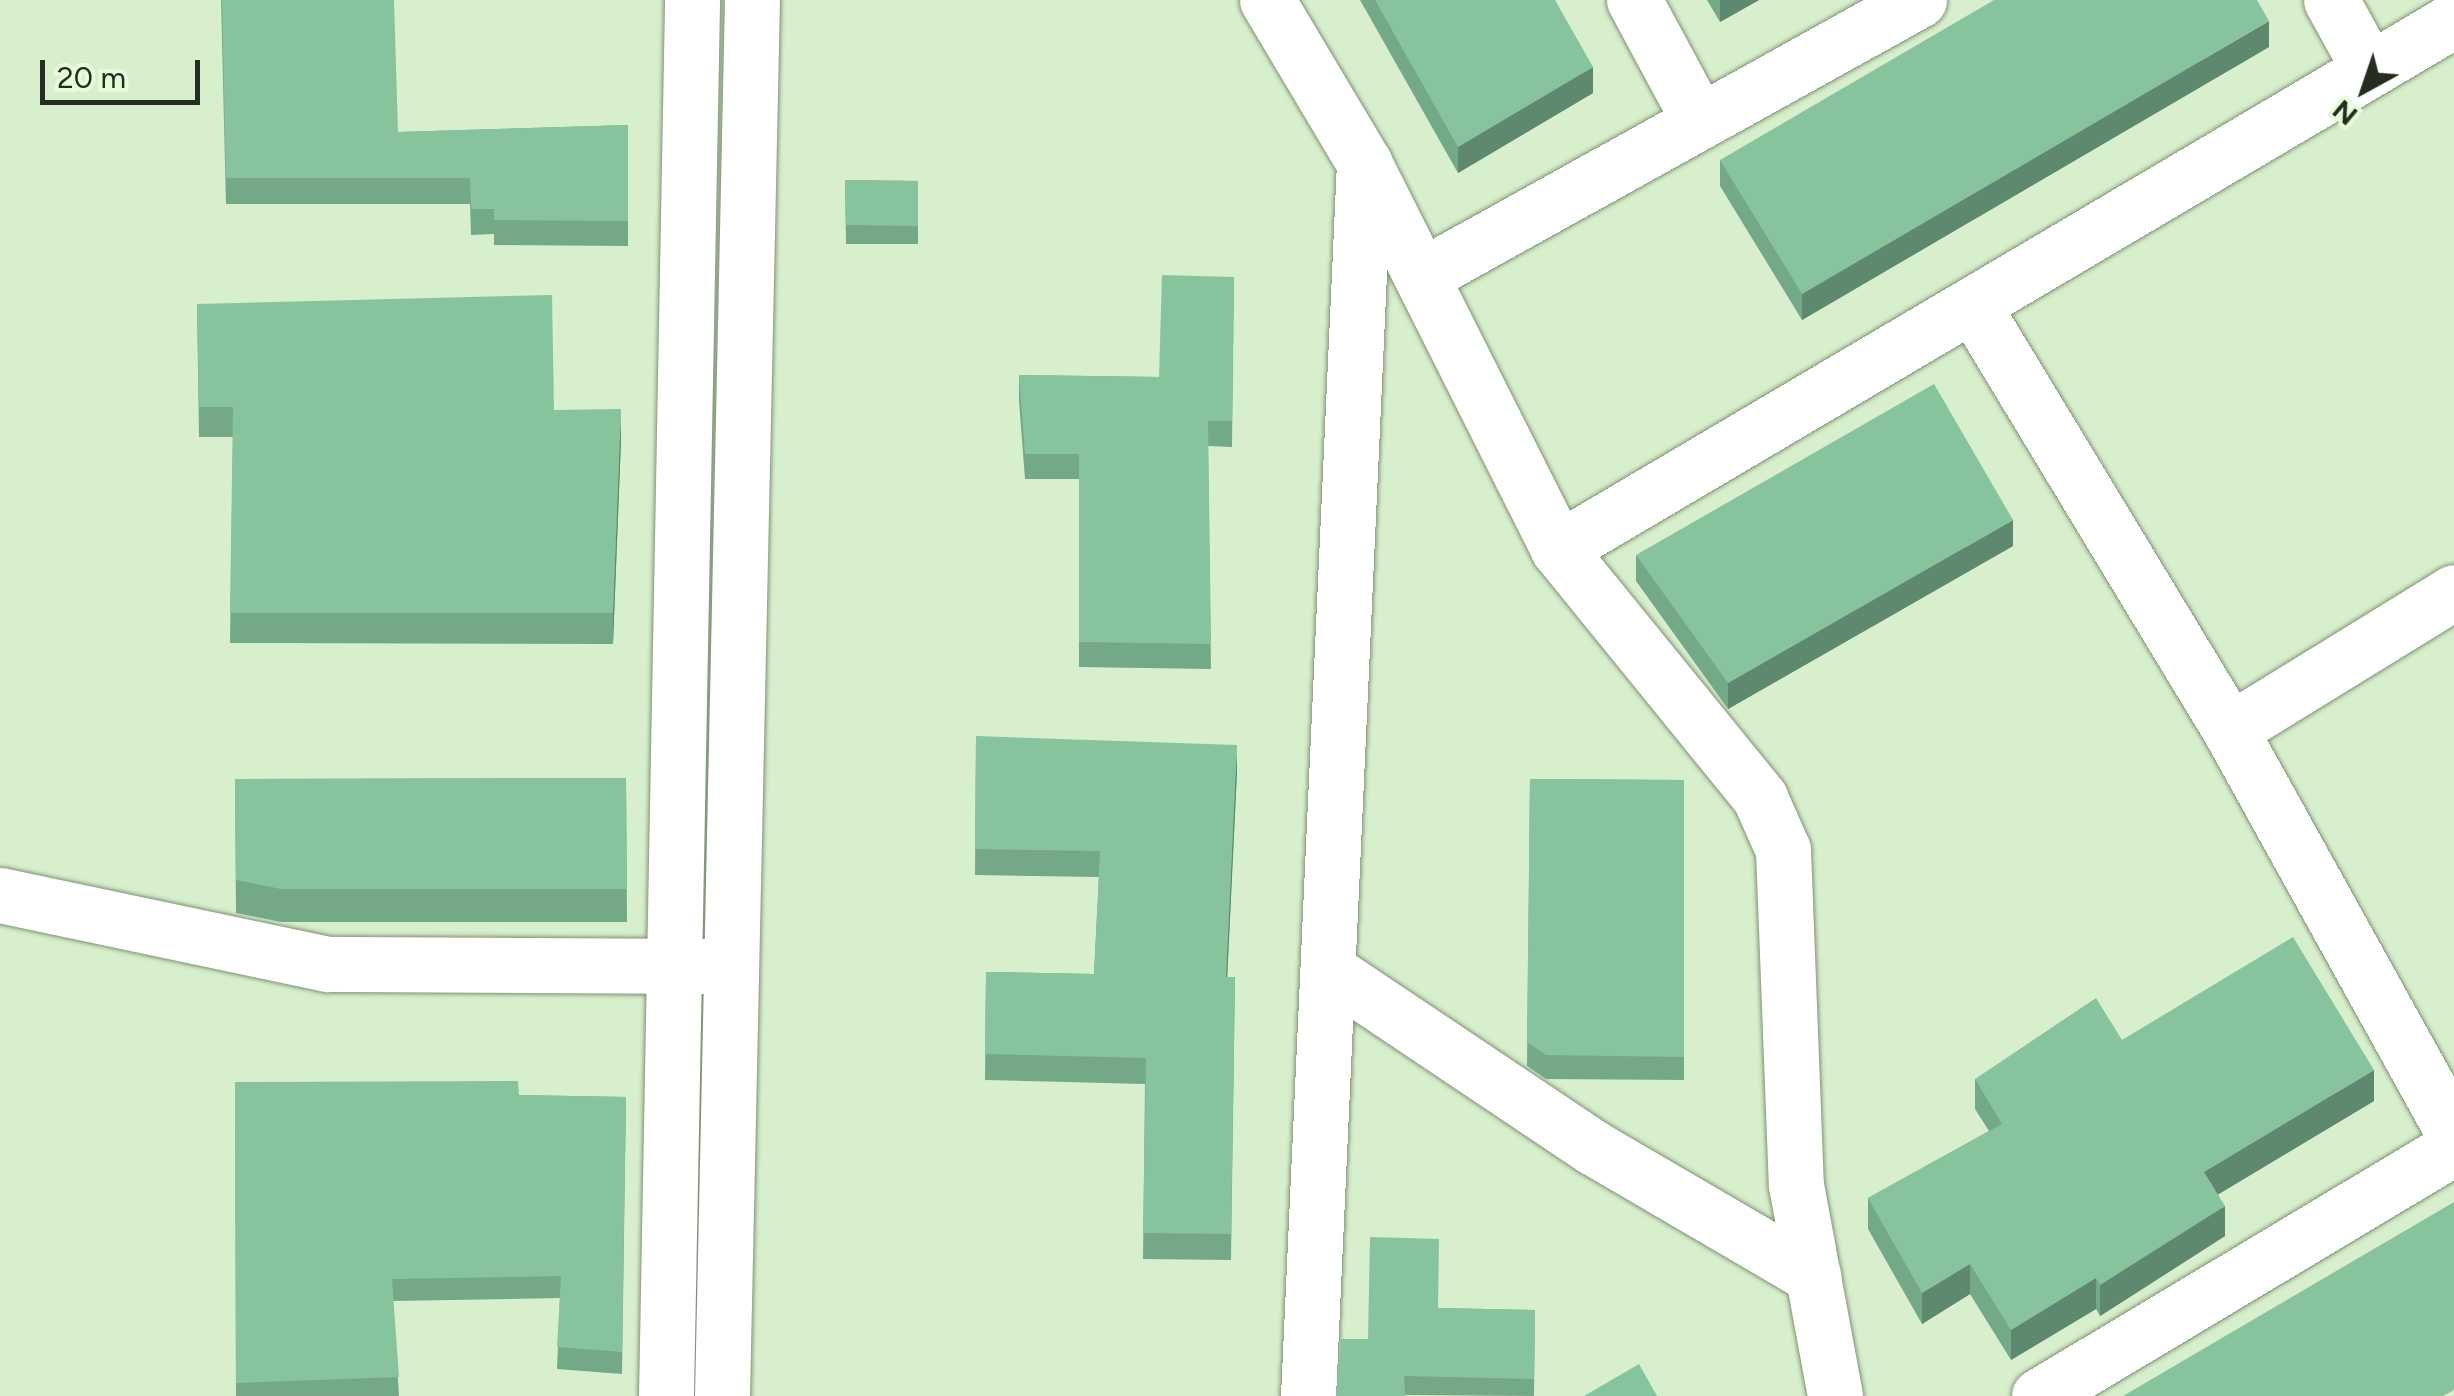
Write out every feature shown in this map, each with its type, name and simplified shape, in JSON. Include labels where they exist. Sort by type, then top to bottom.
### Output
[{"type":"street","points":[[666,1396],[668,967],[692,0]]},
{"type":"street","points":[[722,1396],[727,966],[752,0]]},
{"type":"street","points":[[1267,0],[1425,274],[1558,549],[1760,798],[1783,850],[1796,1184],[1835,1396]]},
{"type":"street","points":[[1634,0],[1698,119]]},
{"type":"street","points":[[1425,274],[1698,119],[1919,0]]},
{"type":"street","points":[[2331,0],[2369,69]]},
{"type":"street","points":[[1558,549],[1975,309],[2454,20]]},
{"type":"street","points":[[1308,1396],[1364,164]]},
{"type":"street","points":[[1975,309],[2230,730],[2454,1134]]},
{"type":"street","points":[[684,334],[744,334]]},
{"type":"street","points":[[2230,730],[2454,592]]},
{"type":"street","points":[[675,680],[734,684]]},
{"type":"street","points":[[0,895],[328,964],[727,966]]},
{"type":"street","points":[[1328,970],[1594,1148],[1812,1276]]},
{"type":"street","points":[[2039,1396],[2454,1148]]},
{"type":"building","points":[[222,0],[394,0],[398,132],[628,125],[628,221],[494,220],[494,209],[471,209],[470,178],[226,178]]},
{"type":"building","points":[[1375,0],[1555,0],[1593,67],[1458,147]]},
{"type":"building","points":[[1994,0],[2257,0],[2269,21],[1802,294],[1720,160]]},
{"type":"building","points":[[845,180],[918,181],[918,226],[846,225]]},
{"type":"building","points":[[1162,275],[1234,277],[1232,421],[1208,421],[1211,644],[1079,642],[1079,454],[1025,454],[1019,375],[1159,377]]},
{"type":"building","points":[[552,295],[554,410],[621,409],[613,613],[230,613],[233,407],[199,407],[197,304]]},
{"type":"building","points":[[1934,384],[2013,520],[1728,683],[1636,555]]},
{"type":"building","points":[[976,736],[1237,745],[1226,977],[1235,977],[1231,1234],[1143,1233],[1146,1058],[985,1054],[986,972],[1094,974],[1100,851],[975,849]]},
{"type":"building","points":[[626,778],[627,889],[281,889],[236,880],[235,779]]},
{"type":"building","points":[[1530,779],[1684,780],[1684,1057],[1546,1055],[1527,1042]]},
{"type":"building","points":[[2293,937],[2374,1070],[2204,1172],[2225,1206],[2100,1285],[2096,1278],[2011,1330],[1970,1264],[1922,1293],[1868,1198],[2002,1124],[1975,1079],[2096,998],[2122,1040]]},
{"type":"building","points":[[518,1081],[519,1095],[626,1097],[622,1352],[557,1347],[561,1276],[392,1279],[399,1377],[236,1383],[235,1082]]},
{"type":"building","points":[[2454,1202],[2454,1390],[2443,1396],[2123,1396]]},
{"type":"building","points":[[1370,1237],[1439,1239],[1438,1308],[1535,1310],[1534,1379],[1404,1376],[1405,1396],[1336,1396],[1341,1339],[1368,1339]]},
{"type":"building","points":[[1639,1364],[1657,1396],[1584,1396]]}]
